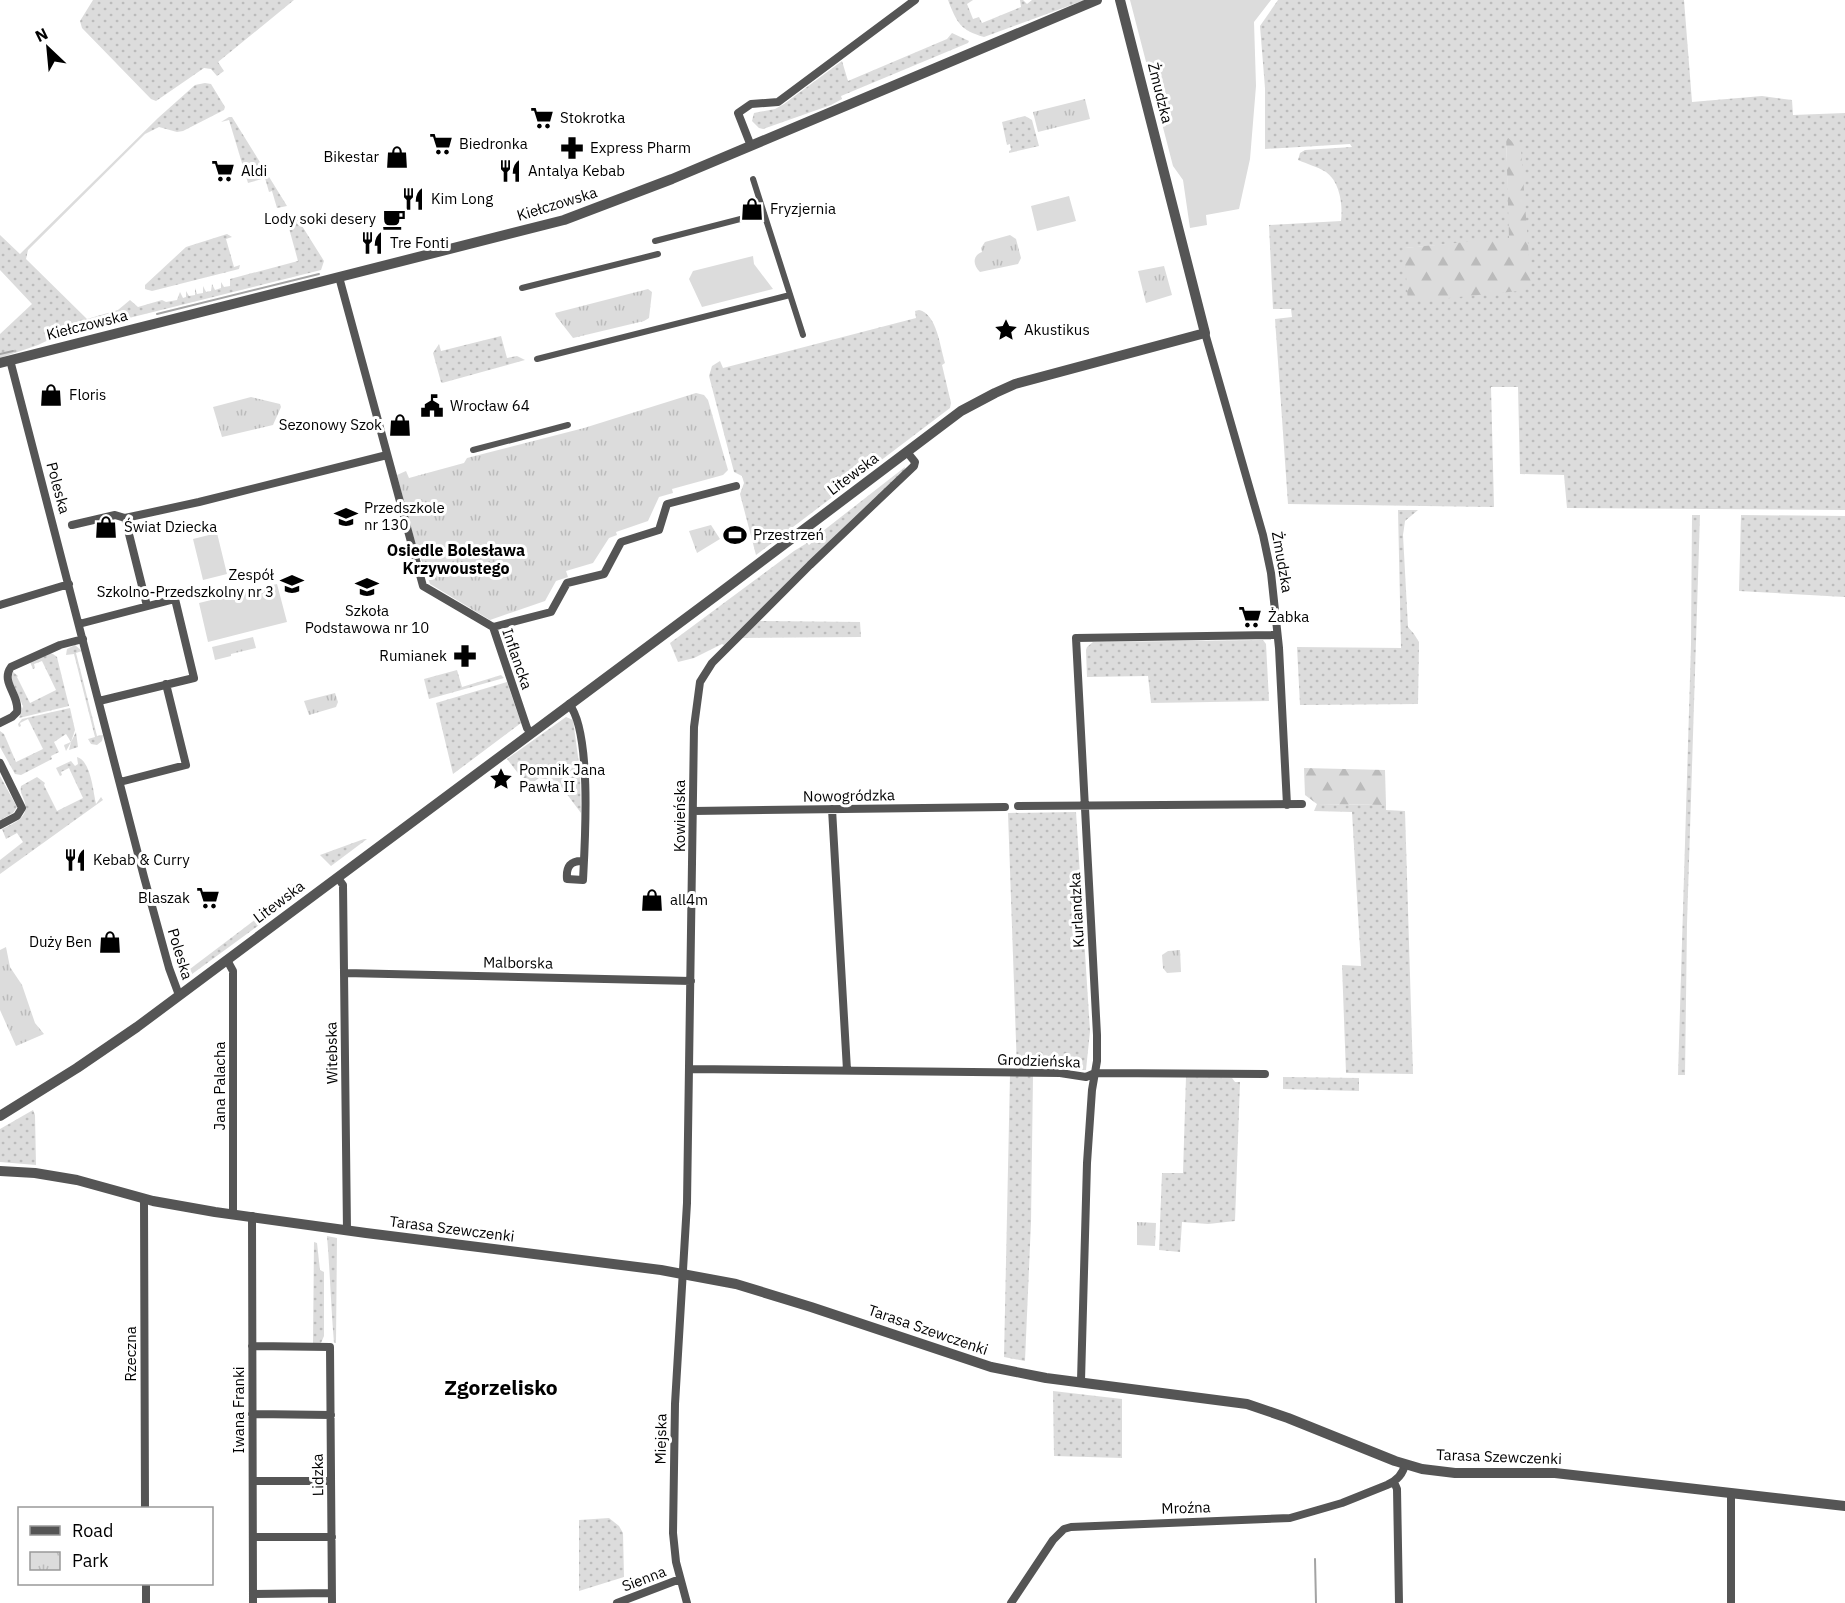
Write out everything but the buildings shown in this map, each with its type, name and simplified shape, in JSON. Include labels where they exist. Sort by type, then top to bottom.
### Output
[{"type":"street","points":[[751,146],[738,113],[751,104],[778,102],[915,0]]},
{"type":"street","name":"Kiełczowska","points":[[5,362],[564,220],[751,146],[1097,0]]},
{"type":"street","name":"Żmudzka","points":[[1120,0],[1205,333],[1263,535],[1277,635],[1287,805]]},
{"type":"street","points":[[753,179],[803,335]]},
{"type":"street","points":[[655,241],[764,213]]},
{"type":"street","points":[[522,288],[658,254]]},
{"type":"street","name":"Inflancka","points":[[339,277],[423,586],[494,627],[527,728],[531,733]]},
{"type":"street","points":[[537,359],[790,295]]},
{"type":"street","name":"Litewska","points":[[0,1116],[115,1043],[961,411],[1015,384],[1205,333]]},
{"type":"street","name":"Poleska","points":[[5,362],[69,584],[144,877],[169,968],[179,995]]},
{"type":"street","points":[[473,450],[568,425]]},
{"type":"street","name":"Kowieńska","points":[[683,1273],[687,1203],[694,718],[700,682],[712,663],[914,466],[915,462],[907,452]]},
{"type":"street","name":"Poleska","points":[[72,525],[115,515],[125,518],[255,489],[387,455]]},
{"type":"street","points":[[494,627],[551,612],[567,583],[604,573],[621,542],[659,530],[667,504],[736,486]]},
{"type":"street","points":[[125,518],[147,606]]},
{"type":"street","points":[[0,605],[69,584]]},
{"type":"street","points":[[79,624],[175,599],[194,678],[99,701]]},
{"type":"street","name":"Kurlandzka","points":[[1081,1381],[1087,1163],[1092,1089],[1097,1061],[1097,1035],[1076,638],[1277,635]]},
{"type":"street","points":[[0,723],[17,712],[17,700],[6,678],[6,672],[10,667],[52,648],[83,639]]},
{"type":"street","points":[[120,782],[186,765],[166,684]]},
{"type":"street","points":[[569,704],[576,713],[585,772],[584,861]]},
{"type":"street","points":[[0,763],[22,807],[17,816],[0,825]]},
{"type":"street","points":[[1018,806],[1302,804]]},
{"type":"street","name":"Nowogródzka","points":[[693,811],[1005,807]]},
{"type":"street","points":[[832,809],[847,1070]]},
{"type":"street","name":"Witebska","points":[[338,878],[343,885],[347,1231]]},
{"type":"street","name":"Jana Palacha","points":[[227,960],[233,970],[233,1214]]},
{"type":"street","name":"Malborska","points":[[345,973],[691,981]]},
{"type":"street","name":"Grodzieńska","points":[[689,1069],[1050,1073],[1086,1077],[1095,1073],[1265,1074]]},
{"type":"street","name":"Tarasa Szewczenki","points":[[0,1171],[35,1173],[77,1180],[144,1198],[233,1214],[347,1231],[683,1273],[736,1284],[801,1303],[991,1367],[1046,1377],[1247,1404],[1422,1469],[1455,1473],[1530,1472],[1584,1476],[1845,1506]]},
{"type":"street","name":"Rzeczna","points":[[144,1198],[145,1507]]},
{"type":"street","name":"Iwana Franki","points":[[252,1216],[253,1598]]},
{"type":"street","name":"Miejska","points":[[683,1273],[675,1404],[673,1533],[680,1579],[687,1603]]},
{"type":"street","name":"Lidzka","points":[[252,1346],[330,1347],[332,1603]]},
{"type":"street","points":[[252,1414],[331,1415]]},
{"type":"street","points":[[1399,1603],[1397,1489],[1394,1482],[1401,1475],[1405,1464]]},
{"type":"street","points":[[253,1481],[332,1481]]},
{"type":"street","name":"Mroźna","points":[[1011,1603],[1053,1539],[1064,1529],[1105,1524],[1290,1518],[1342,1503],[1394,1482]]},
{"type":"street","points":[[1731,1494],[1731,1603]]},
{"type":"street","points":[[253,1537],[332,1537]]},
{"type":"street","name":"Sienna","points":[[617,1603],[680,1579]]},
{"type":"street","points":[[146,1585],[146,1603]]},
{"type":"street","points":[[253,1598],[332,1593]]},
{"type":"green space","points":[[93,0],[294,0],[218,62],[224,71],[217,76],[211,69],[204,68],[156,101],[151,99],[82,28],[80,21]]},
{"type":"green space","points":[[948,0],[973,0],[967,4],[973,19],[979,17],[982,23],[1021,7],[1020,0],[1027,4],[1032,0],[1085,0],[984,37],[960,25]]},
{"type":"green space","points":[[1130,0],[1271,0],[1254,22],[1256,86],[1250,159],[1239,209],[1206,215],[1207,225],[1190,228],[1183,180],[1173,166]]},
{"type":"green space","points":[[1278,0],[1684,0],[1692,102],[1762,96],[1792,100],[1793,115],[1845,113],[1845,510],[1567,508],[1564,475],[1520,474],[1518,387],[1491,387],[1494,507],[1288,504],[1275,319],[1292,317],[1291,309],[1273,309],[1269,225],[1341,221],[1341,201],[1331,176],[1298,160],[1300,153],[1305,150],[1352,147],[1350,144],[1265,149],[1265,88],[1260,26]],"holes":[[[1506,137],[1519,291],[1407,273],[1405,248],[1510,239]]]},
{"type":"green space","points":[[952,33],[969,41],[968,43],[841,96],[842,99],[831,105],[763,129],[752,121],[754,113],[775,109],[784,104],[842,61],[848,81],[947,39]]},
{"type":"green space","points":[[211,84],[225,107],[224,110],[183,131],[177,132],[159,127],[145,134],[28,250],[26,259],[87,319],[118,310],[130,300],[138,307],[162,300],[166,302],[177,300],[180,292],[183,298],[186,297],[186,291],[189,296],[195,295],[195,288],[197,294],[203,293],[203,286],[206,292],[211,291],[212,284],[215,290],[221,288],[221,282],[224,287],[230,286],[230,279],[298,261],[287,221],[297,218],[324,261],[321,270],[117,321],[90,326],[87,322],[62,329],[61,334],[38,345],[0,358],[0,334],[32,304],[0,270],[0,235],[20,254],[158,118],[195,85]]},
{"type":"green space","points":[[1085,99],[1090,119],[1038,132],[1033,112]]},
{"type":"green space","points":[[1025,116],[1032,120],[1039,146],[1009,153],[1010,144],[1007,145],[1002,122]]},
{"type":"green space","points":[[232,117],[287,206],[277,208],[265,178],[248,183],[229,120],[221,122]]},
{"type":"green space","points":[[1506,136],[1521,150],[1531,284],[1519,291],[1408,302],[1404,248],[1509,238]]},
{"type":"green space","points":[[1069,196],[1076,221],[1037,231],[1031,206]]},
{"type":"green space","points":[[227,234],[232,237],[226,239],[234,267],[240,265],[239,269],[152,291],[145,289],[145,285],[186,247]]},
{"type":"green space","points":[[1010,235],[1016,239],[1021,258],[1018,264],[980,272],[975,261],[976,256],[982,252],[981,248],[985,242]]},
{"type":"green space","points":[[753,256],[754,264],[773,289],[702,307],[689,279],[693,271]]},
{"type":"green space","points":[[1164,266],[1172,295],[1146,303],[1138,271]]},
{"type":"green space","points":[[648,289],[652,292],[649,318],[644,321],[573,338],[555,313]]},
{"type":"green space","points":[[919,310],[930,318],[937,332],[945,363],[942,365],[951,403],[950,408],[756,555],[740,494],[744,483],[742,476],[734,472],[709,376],[712,366],[720,361],[723,368],[916,318],[915,311]]},
{"type":"green space","points":[[501,336],[507,358],[517,356],[525,360],[441,382],[433,353],[439,344],[441,351]]},
{"type":"green space","points":[[696,393],[704,395],[708,400],[728,470],[723,475],[672,489],[673,493],[659,497],[648,521],[616,532],[617,535],[609,538],[593,563],[566,571],[568,577],[556,581],[545,601],[490,620],[430,584],[415,542],[397,475],[406,471],[409,478],[464,463],[467,458],[584,428]]},
{"type":"green space","points":[[251,397],[280,404],[281,407],[273,425],[222,437],[213,407]]},
{"type":"green space","points":[[905,467],[904,474],[832,539],[724,645],[678,662],[670,643],[794,551],[807,543],[809,545],[815,540],[814,538]]},
{"type":"green space","points":[[1398,510],[1418,510],[1405,521],[1403,535],[1408,627],[1419,642],[1418,704],[1300,705],[1297,647],[1401,648]]},
{"type":"green space","points":[[1692,515],[1700,515],[1687,924],[1685,1075],[1678,1075],[1691,645]]},
{"type":"green space","points":[[1741,515],[1845,516],[1845,597],[1739,591]]},
{"type":"green space","points":[[711,525],[720,539],[697,553],[689,531]]},
{"type":"green space","points":[[217,533],[227,574],[203,580],[193,539]]},
{"type":"green space","points":[[277,584],[287,622],[208,642],[199,603]]},
{"type":"green space","points":[[760,621],[860,622],[861,637],[741,638]]},
{"type":"green space","points":[[253,637],[256,648],[215,660],[212,647]]},
{"type":"green space","points":[[1263,640],[1266,644],[1269,701],[1151,703],[1148,676],[1087,677],[1086,650],[1093,642]]},
{"type":"green space","points":[[75,645],[82,651],[76,653],[97,736],[103,735],[102,741],[97,745],[91,744],[88,739],[95,737],[74,654],[66,655],[67,649]]},
{"type":"green space","points":[[49,653],[57,657],[69,706],[19,718],[23,706],[11,679],[12,671],[18,676],[30,703],[56,690],[42,661],[34,664],[33,669],[30,662]]},
{"type":"green space","points":[[457,670],[462,687],[501,675],[504,678],[429,699],[424,679]]},
{"type":"green space","points":[[507,682],[521,723],[453,774],[436,703]]},
{"type":"green space","points":[[335,693],[338,702],[336,707],[309,715],[304,701]]},
{"type":"green space","points":[[70,708],[75,730],[71,742],[66,734],[54,742],[59,752],[51,756],[52,759],[21,775],[15,774],[0,747],[0,731],[4,734],[16,762],[43,749],[28,719],[20,723],[19,727],[18,724],[22,719]]},
{"type":"green space","points":[[566,717],[573,720],[580,771],[581,813],[557,781],[539,778],[528,786],[507,759]]},
{"type":"green space","points":[[76,732],[78,747],[69,750]]},
{"type":"green space","points":[[71,742],[66,751],[64,745]]},
{"type":"green space","points":[[77,757],[82,760],[88,770],[96,804],[101,797],[103,800],[0,874],[0,860],[23,842],[17,833],[6,839],[2,829],[20,819],[25,811],[21,786],[37,777],[45,783],[57,811],[83,798],[69,768],[61,772],[60,776],[56,768],[71,761],[75,766],[78,764]]},
{"type":"green space","points":[[1304,768],[1385,770],[1386,805],[1317,804],[1305,795]]},
{"type":"green space","points":[[0,776],[17,807],[13,813],[0,820]]},
{"type":"green space","points":[[1317,804],[1386,805],[1386,810],[1405,811],[1413,1074],[1346,1073],[1342,965],[1361,966],[1352,812],[1314,811]]},
{"type":"green space","points":[[1076,812],[1090,1031],[1086,1070],[1017,1070],[1008,813]]},
{"type":"green space","points":[[367,839],[331,866],[320,855]]},
{"type":"green space","points":[[293,884],[295,891],[300,895],[188,977],[186,972],[289,894],[288,888]]},
{"type":"green space","points":[[6,947],[10,967],[22,985],[35,1023],[44,1034],[16,1046],[0,1010],[0,950]]},
{"type":"green space","points":[[1180,950],[1181,972],[1167,973],[1163,968],[1162,955],[1168,951]]},
{"type":"green space","points":[[1010,1074],[1033,1076],[1031,1222],[1025,1361],[1004,1357]]},
{"type":"green space","points":[[1186,1077],[1232,1078],[1235,1082],[1240,1082],[1235,1221],[1208,1224],[1182,1222],[1180,1252],[1159,1250],[1162,1173],[1183,1173]]},
{"type":"green space","points":[[1283,1077],[1359,1078],[1359,1091],[1283,1089]]},
{"type":"green space","points":[[33,1110],[36,1165],[0,1162],[0,1129]]},
{"type":"green space","points":[[1137,1222],[1156,1223],[1155,1246],[1137,1245]]},
{"type":"green space","points":[[327,1236],[337,1238],[336,1343],[334,1343]]},
{"type":"green space","points":[[314,1242],[317,1243],[320,1270],[324,1272],[324,1336],[321,1343],[313,1343]]},
{"type":"green space","points":[[1053,1391],[1122,1399],[1122,1458],[1054,1456]]},
{"type":"green space","points":[[609,1518],[619,1526],[623,1533],[624,1577],[579,1591],[579,1520]]},
{"type":"waterway","points":[[157,314],[319,274]]},
{"type":"waterway","points":[[0,354],[13,351]]},
{"type":"waterway","points":[[1315,1559],[1316,1603]]},
{"type":"place","name":"Stokrotka","points":[[542,118]]},
{"type":"place","name":"Biedronka","points":[[441,144]]},
{"type":"place","name":"Express Pharm","points":[[572,148]]},
{"type":"place","name":"Bikestar","points":[[397,157]]},
{"type":"place","name":"Aldi","points":[[223,171]]},
{"type":"place","name":"Antalya Kebab","points":[[510,171]]},
{"type":"place","name":"Kim Long","points":[[413,199]]},
{"type":"place","name":"Fryzjernia","points":[[752,209]]},
{"type":"place","name":"Lody soki desery","points":[[394,219]]},
{"type":"place","name":"Tre Fonti","points":[[372,243]]},
{"type":"place","name":"Akustikus","points":[[1006,330]]},
{"type":"place","name":"Floris","points":[[51,395]]},
{"type":"place","name":"Wrocław 64","points":[[432,406]]},
{"type":"place","name":"Sezonowy Szok","points":[[400,425]]},
{"type":"place","name":"Przedszkole nr 130","points":[[346,517]]},
{"type":"place","name":"Świat Dziecka","points":[[106,527]]},
{"type":"place","name":"Przestrzeń","points":[[735,535]]},
{"type":"place","name":"Zespół Szkolno-Przedszkolny nr 3","points":[[292,584]]},
{"type":"place","name":"Szkoła Podstawowa nr 10","points":[[367,587]]},
{"type":"place","name":"Żabka","points":[[1250,617]]},
{"type":"place","name":"Rumianek","points":[[465,656]]},
{"type":"place","name":"Pomnik Jana Pawła II","points":[[501,779]]},
{"type":"place","name":"Kebab & Curry","points":[[75,860]]},
{"type":"place","name":"Blaszak","points":[[208,898]]},
{"type":"place","name":"all4m","points":[[652,900]]},
{"type":"place","name":"Duży Ben","points":[[110,942]]},
{"type":"district","name":"Osiedle Bolesława Krzywoustego","points":[[456,559]]},
{"type":"district","name":"Zgorzelisko","points":[[501,1388]]}]
